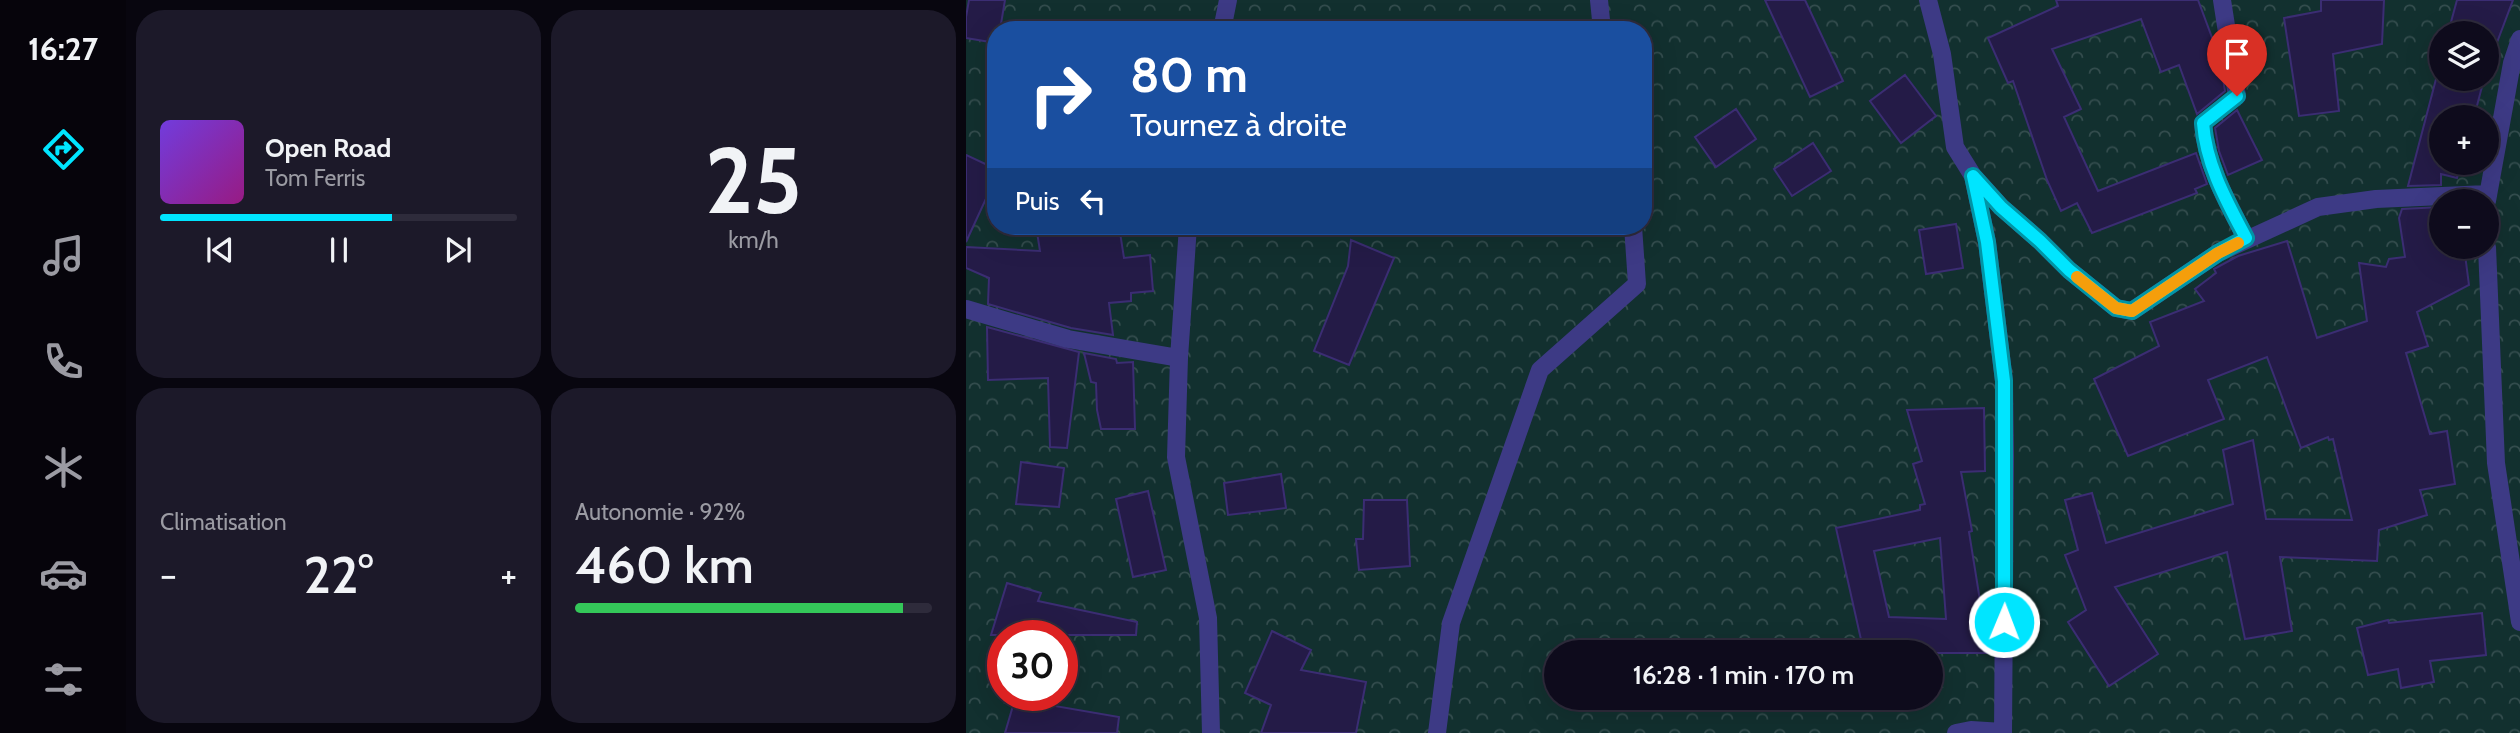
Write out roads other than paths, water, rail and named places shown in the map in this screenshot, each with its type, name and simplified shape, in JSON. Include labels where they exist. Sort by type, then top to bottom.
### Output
[{"type":"street","points":[[1224,21],[1228,0]]},
{"type":"street","points":[[1599,0],[1601,21]]},
{"type":"street","points":[[1928,0],[1942,54],[1955,147],[1973,176],[2001,207],[2069,270],[2116,308],[2132,311],[2218,253],[2318,207],[2376,199],[2429,199]]},
{"type":"street","points":[[2222,0],[2237,96],[2203,123],[2204,140],[2218,185],[2246,238]]},
{"type":"street","points":[[2489,189],[2512,63],[2520,38]]},
{"type":"street","points":[[1956,733],[1971,730],[2003,733],[2004,381],[1987,242],[1973,176]]},
{"type":"street","points":[[1187,235],[1175,457],[1208,618],[1211,733]]},
{"type":"street","points":[[1437,733],[1451,624],[1540,370],[1637,284],[1634,235]]},
{"type":"street","points":[[2488,259],[2496,463],[2520,622]]},
{"type":"street","points":[[966,309],[1068,339],[1179,358]]}]
